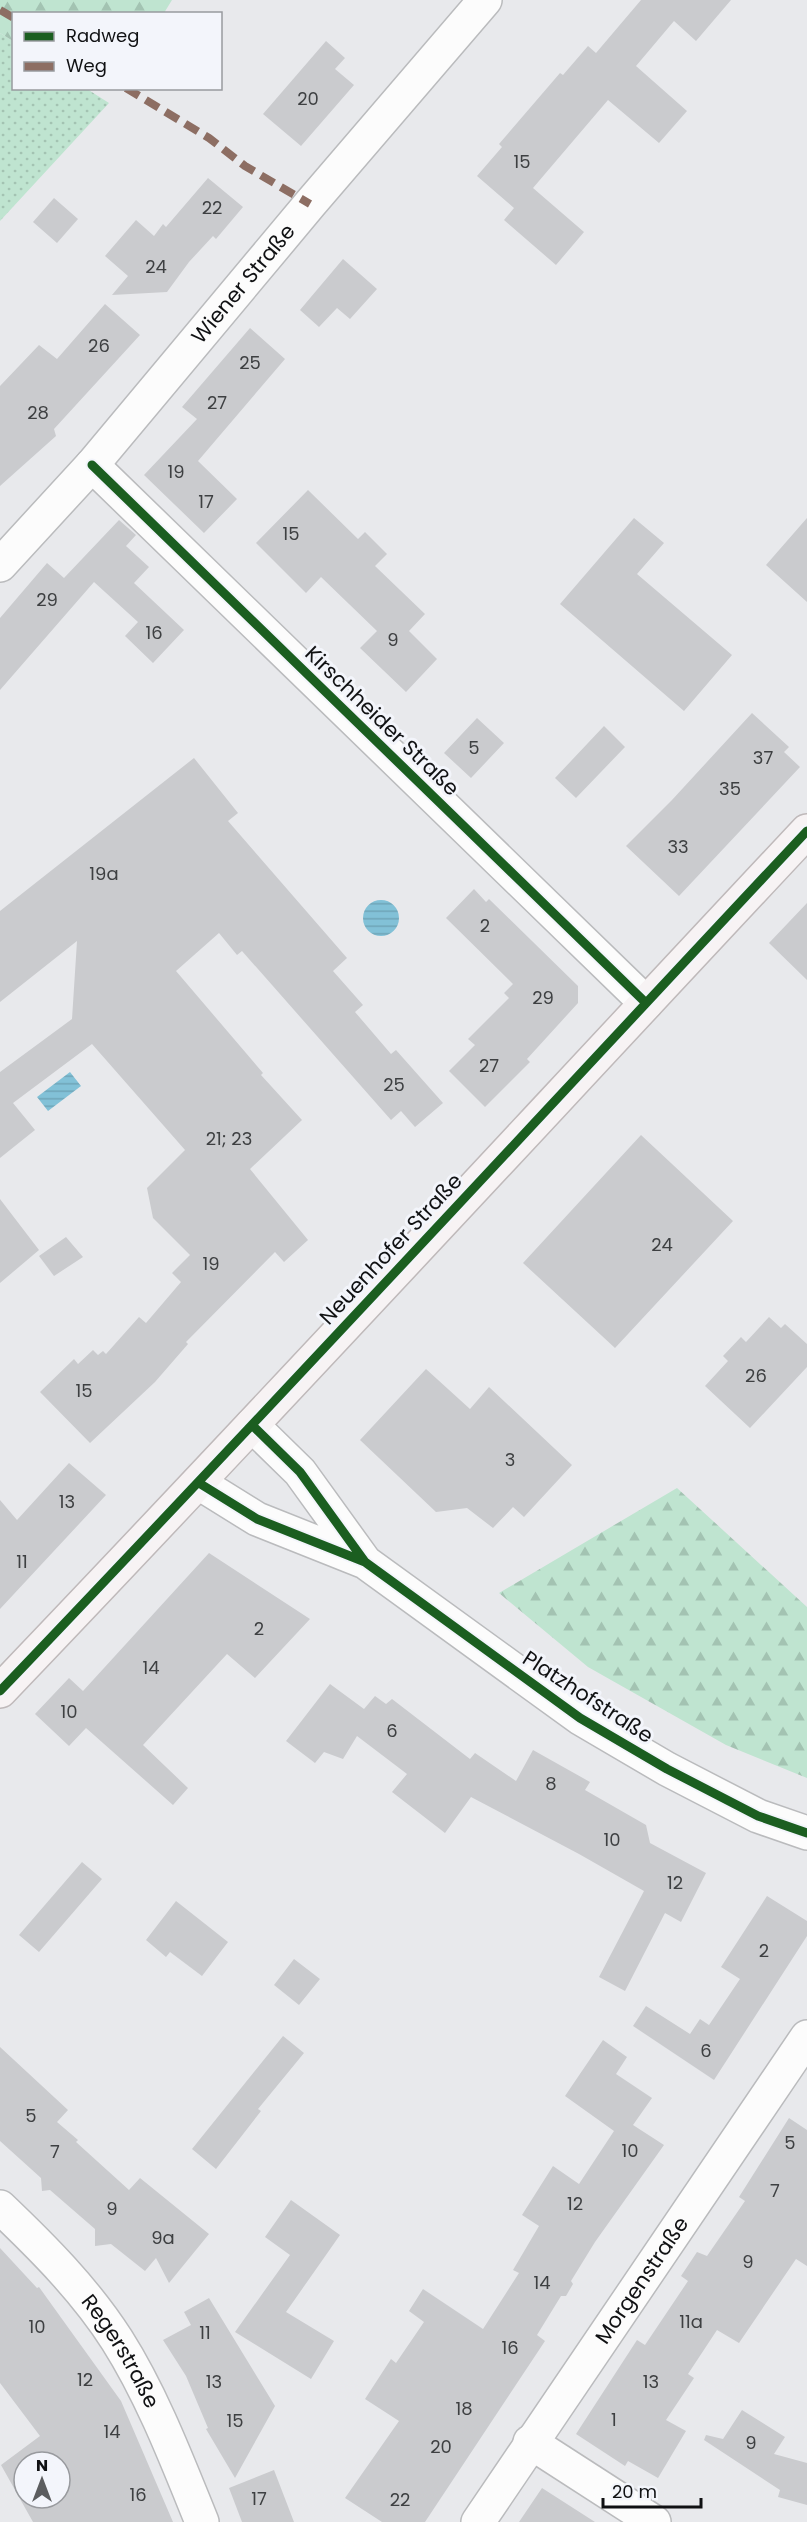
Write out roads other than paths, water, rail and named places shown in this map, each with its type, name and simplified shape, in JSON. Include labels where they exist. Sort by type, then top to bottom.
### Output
[{"type":"main road","name":"Neuenhofer Straße","points":[[0,1691],[200,1483],[807,831]]},
{"type":"street","name":"Wiener Straße","points":[[0,565],[92,465],[310,204],[485,0]]},
{"type":"street","name":"Kirschheider Straße","points":[[92,465],[646,1003]]},
{"type":"street","name":"Platzhofstraße","points":[[252,1425],[300,1472],[365,1563]]},
{"type":"street","name":"Platzhofstraße","points":[[200,1483],[257,1519],[365,1563],[580,1718],[667,1769],[758,1816],[807,1833]]},
{"type":"street","name":"Morgenstraße","points":[[478,2522],[530,2442],[807,2037]]},
{"type":"street","name":"Regerstraße","points":[[0,2207],[58,2264],[117,2341],[165,2432],[202,2522]]},
{"type":"street","points":[[530,2442],[654,2522]]},
{"type":"water","points":[[381,900],[394,905],[399,918],[394,931],[381,936],[368,931],[363,918],[368,905]]},
{"type":"water","points":[[70,1072],[81,1086],[48,1111],[37,1097]]}]
